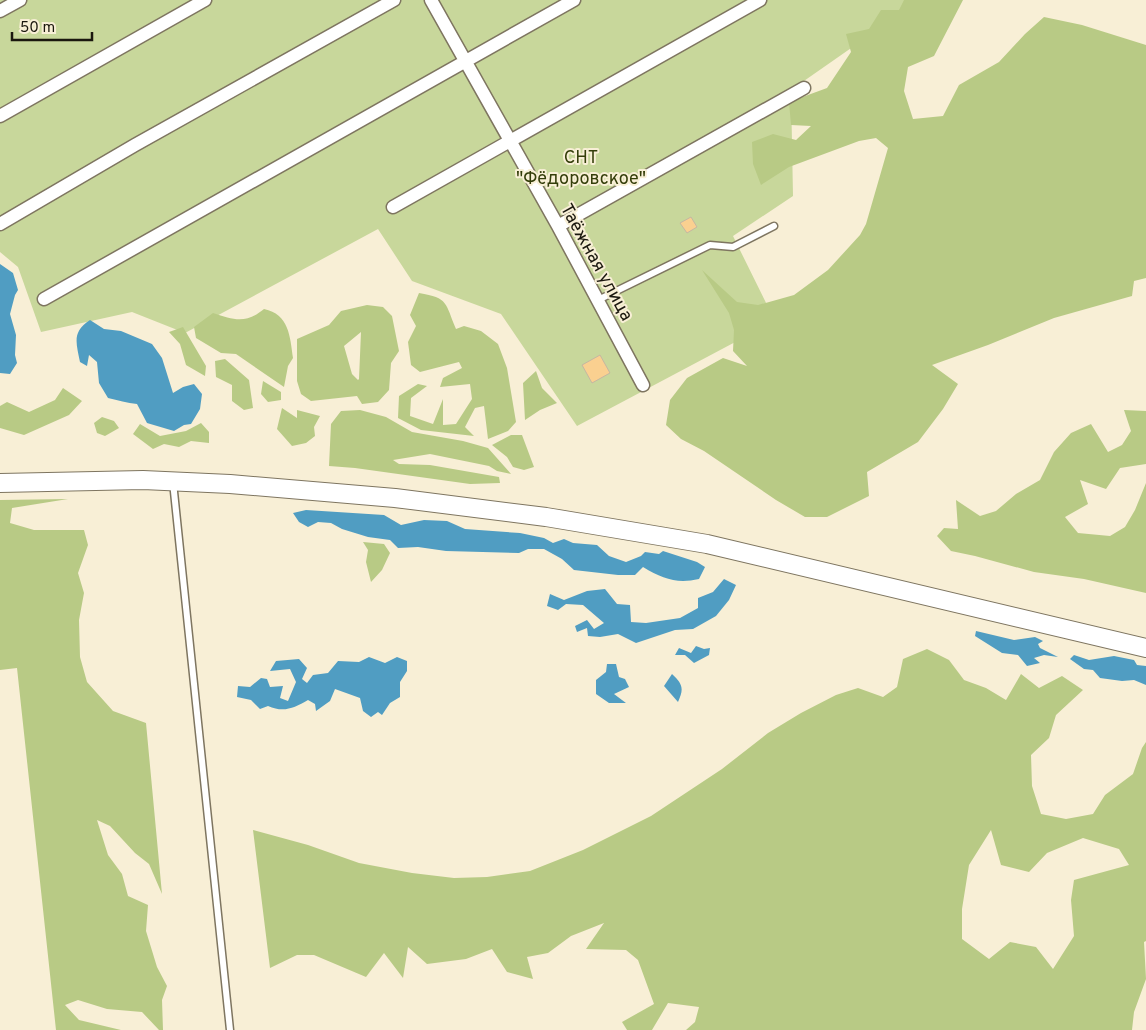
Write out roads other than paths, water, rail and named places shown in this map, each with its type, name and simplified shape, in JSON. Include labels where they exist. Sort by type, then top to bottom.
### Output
[{"type":"main road","points":[[0,483],[143,480],[230,484],[395,498],[546,516],[707,544],[1146,648]]},
{"type":"street","points":[[0,11],[20,0]]},
{"type":"street","points":[[0,116],[205,0]]},
{"type":"street","points":[[0,224],[135,145],[394,0]]},
{"type":"street","name":"Таёжная улица","points":[[431,0],[558,226],[643,385]]},
{"type":"street","points":[[44,299],[574,0]]},
{"type":"street","points":[[393,207],[760,0]]},
{"type":"street","points":[[558,226],[804,88]]},
{"type":"lane","points":[[598,300],[710,246],[733,247],[774,226]]},
{"type":"lane","points":[[173,481],[230,1030]]},
{"type":"water","points":[[0,264],[13,273],[18,290],[10,314],[16,335],[15,355],[17,363],[10,374],[0,373]]},
{"type":"water","points":[[90,320],[104,329],[121,331],[152,344],[162,358],[173,393],[183,387],[194,384],[202,394],[200,409],[191,424],[184,425],[174,431],[147,423],[137,404],[108,398],[99,383],[97,362],[89,355],[87,366],[80,362],[77,343],[78,333],[84,324]]},
{"type":"water","points":[[306,510],[384,515],[401,525],[424,520],[447,521],[465,529],[520,533],[544,538],[553,543],[564,539],[573,543],[597,545],[609,556],[626,562],[641,556],[645,552],[659,554],[663,551],[697,562],[705,567],[699,579],[677,581],[657,575],[643,567],[635,575],[574,570],[562,559],[544,549],[528,549],[519,553],[446,551],[418,547],[398,548],[390,540],[368,537],[342,529],[331,523],[318,522],[308,527],[299,522],[293,513]]},
{"type":"water","points":[[724,579],[736,585],[729,600],[716,616],[693,629],[675,630],[636,643],[618,634],[600,637],[588,636],[587,628],[577,632],[575,626],[587,620],[594,629],[604,623],[583,605],[566,604],[558,610],[547,606],[550,594],[564,600],[587,591],[605,589],[617,604],[630,605],[631,622],[646,623],[680,618],[698,608],[698,598],[713,592]]},
{"type":"water","points":[[976,631],[1014,640],[1035,637],[1043,641],[1038,644],[1040,648],[1058,657],[1044,655],[1034,658],[1040,663],[1027,666],[1018,655],[1002,653],[975,636]]},
{"type":"water","points":[[696,646],[704,649],[710,648],[709,655],[694,663],[685,655],[675,655],[679,648],[691,653]]},
{"type":"water","points":[[1074,655],[1089,660],[1114,656],[1134,660],[1137,665],[1146,666],[1146,685],[1134,680],[1122,681],[1100,678],[1093,670],[1084,669],[1070,659]]},
{"type":"water","points":[[369,657],[385,663],[397,657],[407,661],[407,671],[400,682],[400,697],[390,703],[382,715],[378,712],[371,717],[363,711],[360,698],[335,689],[330,701],[316,711],[315,704],[308,700],[289,709],[268,706],[260,709],[251,700],[237,697],[238,686],[250,687],[261,678],[267,679],[270,687],[283,686],[280,698],[288,701],[296,682],[290,669],[270,671],[276,661],[299,659],[307,668],[302,679],[307,683],[313,675],[328,673],[338,661],[359,662]]},
{"type":"water","points":[[607,664],[616,664],[619,677],[625,679],[629,687],[614,694],[626,703],[609,703],[596,694],[596,680],[606,672]]},
{"type":"water","points":[[672,674],[682,690],[678,702],[664,686]]},
{"type":"park label","name":"СНТ \"Фёдоровское\"","points":[[581,167]]}]
